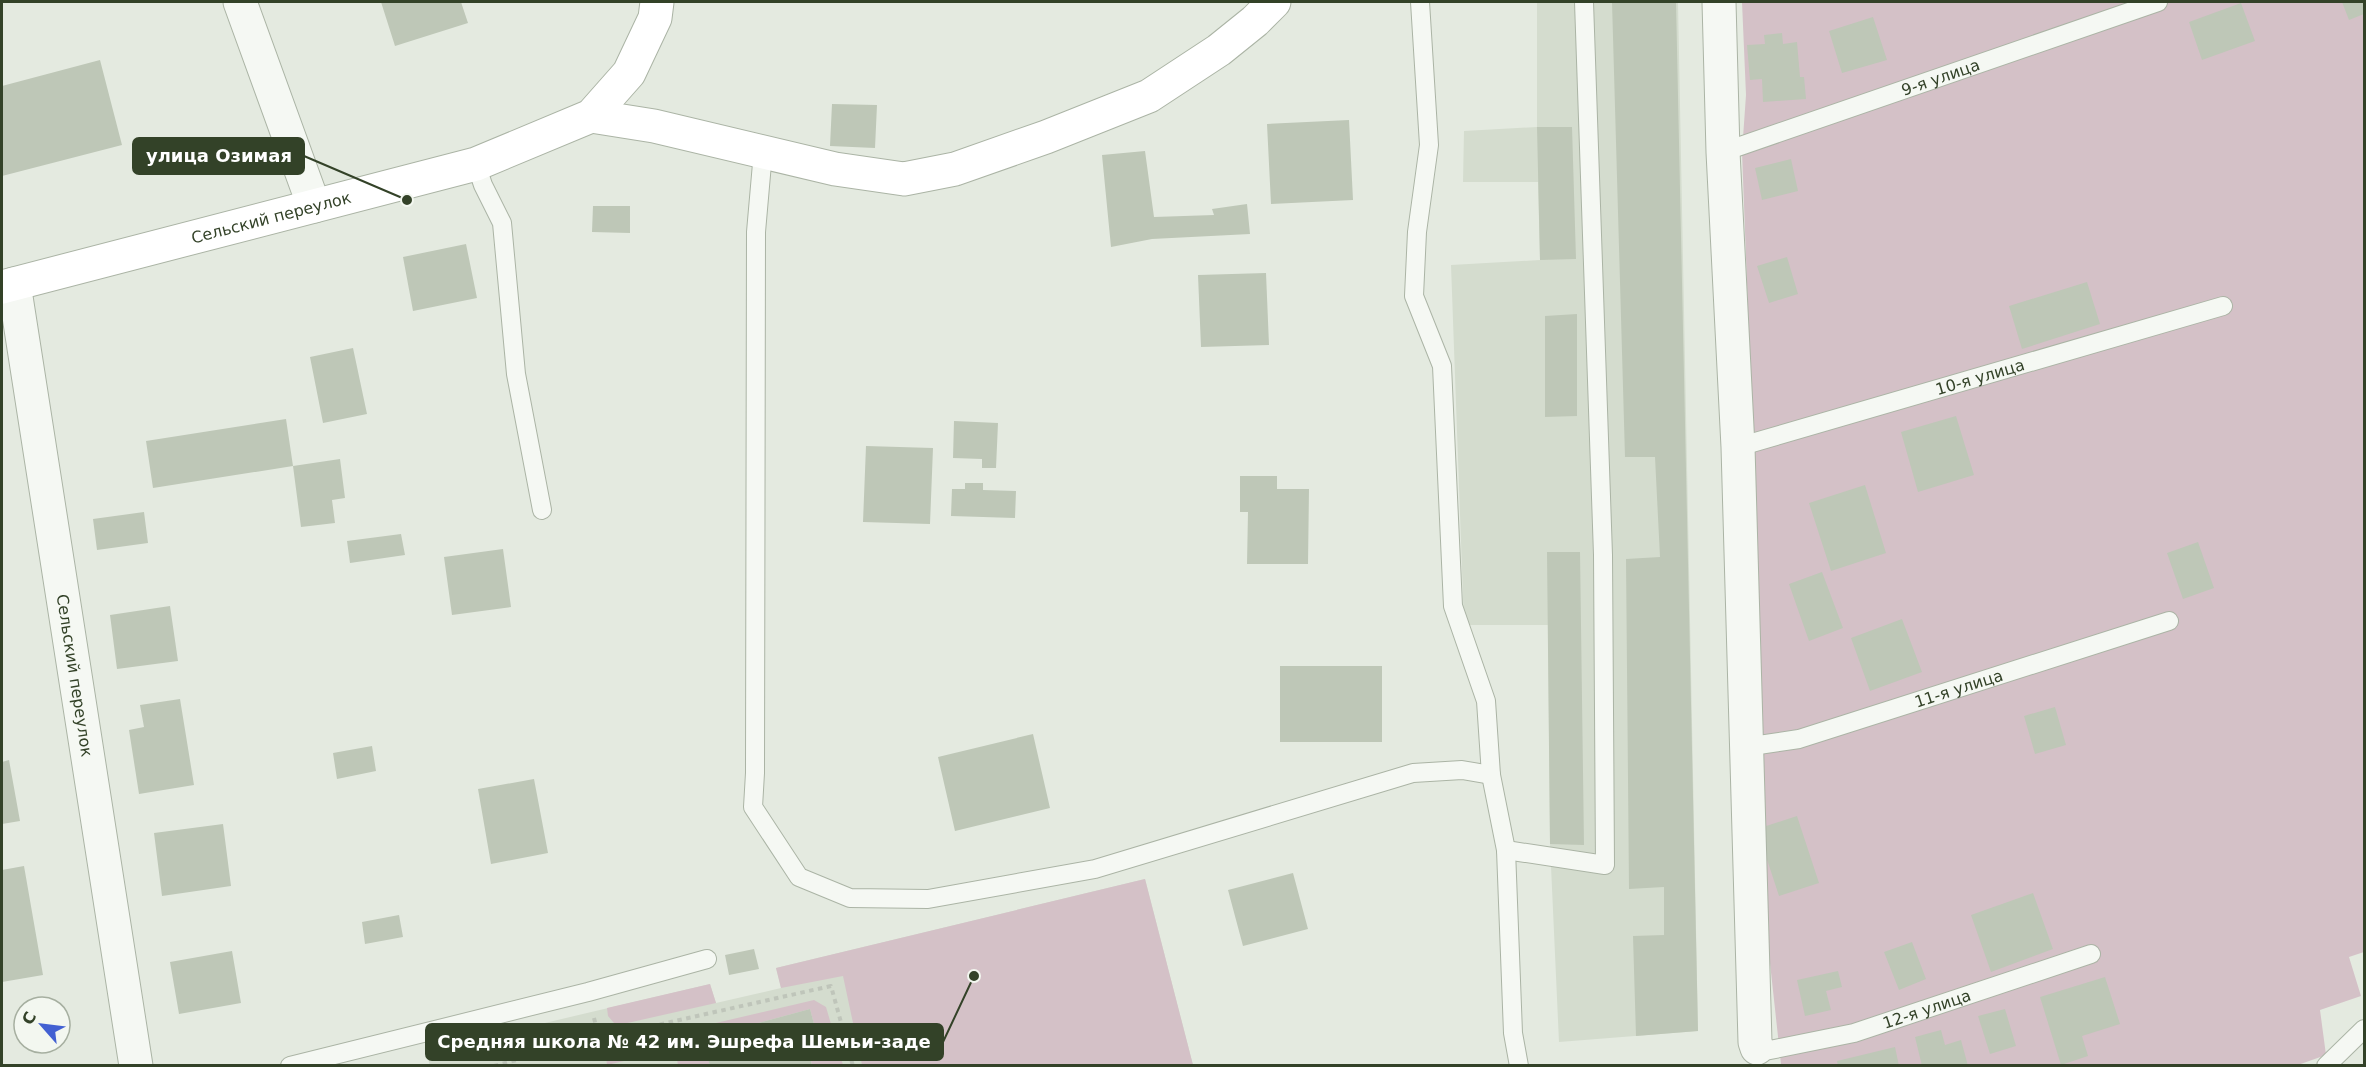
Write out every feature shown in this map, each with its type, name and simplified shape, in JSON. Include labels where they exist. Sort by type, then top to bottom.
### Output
[{"type":"main road","points":[[591,116],[629,73],[654,18],[657,2]]},
{"type":"main road","points":[[591,116],[654,126],[835,170],[904,180],[955,169],[1046,137],[1149,96],[1219,50],[1255,21],[1274,2]]},
{"type":"main road","name":"Сельский переулок","points":[[8,286],[476,164],[591,116]]},
{"type":"street","points":[[240,2],[314,206]]},
{"type":"street","points":[[1719,2],[1723,152],[1738,447],[1745,747],[1757,1048]]},
{"type":"street","name":"Сельский переулок","points":[[8,286],[136,1065]]},
{"type":"lane","points":[[1420,2],[1429,145],[1417,232],[1414,296],[1442,366],[1453,606],[1486,701],[1491,775],[1506,850],[1513,1033],[1519,1065]]},
{"type":"lane","points":[[1506,850],[1605,865],[1603,555],[1584,2]]},
{"type":"lane","name":"9-я улица","points":[[1723,152],[2158,2]]},
{"type":"lane","points":[[763,152],[756,232],[755,773],[753,807],[799,877],[850,897],[928,899],[1095,869],[1413,773],[1462,770],[1491,775]]},
{"type":"lane","points":[[476,164],[483,186],[502,223],[516,374],[542,510]]},
{"type":"lane","name":"10-я улица","points":[[1738,447],[2223,306]]},
{"type":"lane","name":"11-я улица","points":[[1745,747],[1799,739],[2169,621]]},
{"type":"lane","name":"12-я улица","points":[[1757,1048],[1765,1051],[1854,1033],[2091,954]]},
{"type":"lane","points":[[290,1065],[322,1062],[588,993],[707,959]]},
{"type":"lane","points":[[2326,1065],[2364,1029]]},
{"type":"path","points":[[494,1065],[599,1038],[831,986],[853,1065]]},
{"type":"shaded area","points":[[1537,2],[1678,2],[1698,1031],[1559,1042],[1550,844],[1548,625],[1464,625],[1451,265],[1540,260],[1538,182],[1463,182],[1464,131],[1537,127]]},
{"type":"shaded area","points":[[1742,2],[2364,2],[2364,952],[2349,957],[2361,996],[2320,1010],[2326,1055],[2295,1066],[1775,1065],[1781,1064],[1764,908],[1752,415],[1742,152],[1746,95]]},
{"type":"shaded area","points":[[1145,879],[1193,1065],[430,1066],[426,1051],[710,984],[716,1003],[781,988],[776,968]]},
{"type":"shaded area","points":[[1145,879],[1193,1065],[862,1065],[843,976],[781,988],[776,968]]},
{"type":"shaded area","points":[[710,984],[716,1003],[623,1024],[614,1023],[608,1016],[607,1008]]},
{"type":"shaded area","points":[[814,1000],[826,1007],[843,1065],[812,1065],[807,1046],[819,1043],[810,1009],[703,1038],[710,1065],[678,1065],[675,1049],[607,1065],[605,1049]]},
{"type":"building","points":[[381,2],[461,2],[468,23],[395,46]]},
{"type":"building","points":[[1612,2],[1676,2],[1698,1031],[1636,1036],[1633,936],[1664,935],[1664,887],[1629,889],[1626,559],[1660,557],[1655,457],[1625,457]]},
{"type":"building","points":[[2342,2],[2364,2],[2364,14],[2349,20]]},
{"type":"building","points":[[2241,3],[2255,41],[2202,60],[2189,22]]},
{"type":"building","points":[[1873,17],[1887,60],[1842,73],[1829,31]]},
{"type":"building","points":[[1782,33],[1783,44],[1797,42],[1800,77],[1804,77],[1806,99],[1763,102],[1762,79],[1750,80],[1747,45],[1765,44],[1764,35]]},
{"type":"building","points":[[100,60],[122,145],[2,176],[2,86]]},
{"type":"building","points":[[832,104],[877,105],[875,148],[830,146]]},
{"type":"building","points":[[1349,120],[1353,200],[1271,204],[1267,124]]},
{"type":"building","points":[[1537,127],[1572,127],[1576,259],[1540,260]]},
{"type":"building","points":[[1145,151],[1154,217],[1214,215],[1212,209],[1247,204],[1250,234],[1152,239],[1111,247],[1102,155]]},
{"type":"building","points":[[1791,159],[1798,191],[1762,200],[1755,168]]},
{"type":"building","points":[[593,206],[630,206],[630,233],[592,232]]},
{"type":"building","points":[[466,244],[477,298],[413,311],[403,257]]},
{"type":"building","points":[[1787,257],[1798,294],[1769,303],[1757,266]]},
{"type":"building","points":[[1266,273],[1269,345],[1201,347],[1198,275]]},
{"type":"building","points":[[2087,282],[2100,324],[2022,349],[2009,306]]},
{"type":"building","points":[[1577,314],[1577,416],[1545,417],[1545,316]]},
{"type":"building","points":[[353,348],[367,414],[323,423],[310,357]]},
{"type":"building","points":[[1956,416],[1974,475],[1918,492],[1901,432]]},
{"type":"building","points":[[286,419],[293,466],[153,488],[146,441]]},
{"type":"building","points":[[954,421],[998,423],[996,468],[982,468],[982,459],[953,458]]},
{"type":"building","points":[[866,446],[933,448],[930,524],[863,522]]},
{"type":"building","points":[[340,459],[345,498],[332,500],[335,523],[301,527],[293,466]]},
{"type":"building","points":[[1240,476],[1277,476],[1277,489],[1309,489],[1308,564],[1247,564],[1248,512],[1240,512]]},
{"type":"building","points":[[965,483],[983,483],[983,490],[1016,491],[1015,518],[951,516],[952,489],[965,489]]},
{"type":"building","points":[[1865,485],[1886,553],[1831,571],[1809,503]]},
{"type":"building","points":[[144,512],[148,543],[97,550],[93,519]]},
{"type":"building","points":[[401,534],[405,555],[350,563],[347,541]]},
{"type":"building","points":[[2198,542],[2214,588],[2183,599],[2167,553]]},
{"type":"building","points":[[503,549],[511,607],[452,615],[444,557]]},
{"type":"building","points":[[1547,552],[1580,552],[1584,845],[1550,844]]},
{"type":"building","points":[[1822,572],[1843,628],[1809,641],[1789,584]]},
{"type":"building","points":[[170,606],[178,661],[117,669],[110,615]]},
{"type":"building","points":[[1902,619],[1922,672],[1870,691],[1851,638]]},
{"type":"building","points":[[1280,666],[1382,666],[1382,742],[1280,742]]},
{"type":"building","points":[[180,699],[194,785],[139,794],[129,730],[144,727],[140,705]]},
{"type":"building","points":[[2055,707],[2066,745],[2035,754],[2024,716]]},
{"type":"building","points":[[1033,734],[1050,808],[955,831],[938,757]]},
{"type":"building","points":[[372,746],[376,771],[337,779],[333,753]]},
{"type":"building","points":[[9,760],[20,821],[2,824],[2,762]]},
{"type":"building","points":[[534,779],[548,853],[491,864],[478,789]]},
{"type":"building","points":[[1797,816],[1819,883],[1779,896],[1757,829]]},
{"type":"building","points":[[223,824],[231,886],[162,896],[154,833]]},
{"type":"building","points":[[24,866],[43,975],[2,982],[2,870]]},
{"type":"building","points":[[1293,873],[1308,929],[1243,946],[1228,890]]},
{"type":"building","points":[[2033,893],[2053,949],[1991,972],[1971,915]]},
{"type":"building","points":[[399,915],[403,937],[365,944],[362,922]]},
{"type":"building","points":[[1912,942],[1926,979],[1899,990],[1884,952]]},
{"type":"building","points":[[754,949],[759,969],[729,975],[725,955]]},
{"type":"building","points":[[232,951],[241,1003],[179,1014],[170,962]]},
{"type":"building","points":[[1838,971],[1842,987],[1826,991],[1831,1010],[1805,1016],[1797,980]]},
{"type":"building","points":[[2105,977],[2120,1024],[2082,1036],[2088,1056],[2061,1065],[2040,997]]},
{"type":"building","points":[[810,1009],[819,1043],[807,1046],[812,1066],[710,1066],[703,1038]]},
{"type":"building","points":[[2005,1009],[2016,1046],[1990,1054],[1978,1016]]},
{"type":"building","points":[[1941,1030],[1945,1045],[1961,1040],[1968,1066],[1922,1066],[1915,1037]]},
{"type":"building","points":[[1895,1047],[1899,1066],[1838,1066],[1837,1061]]},
{"type":"place","name":"улица Озимая","points":[[407,200]]},
{"type":"place","name":"Средняя школа № 42 им. Эшрефа Шемьи-заде","points":[[974,976]]}]
